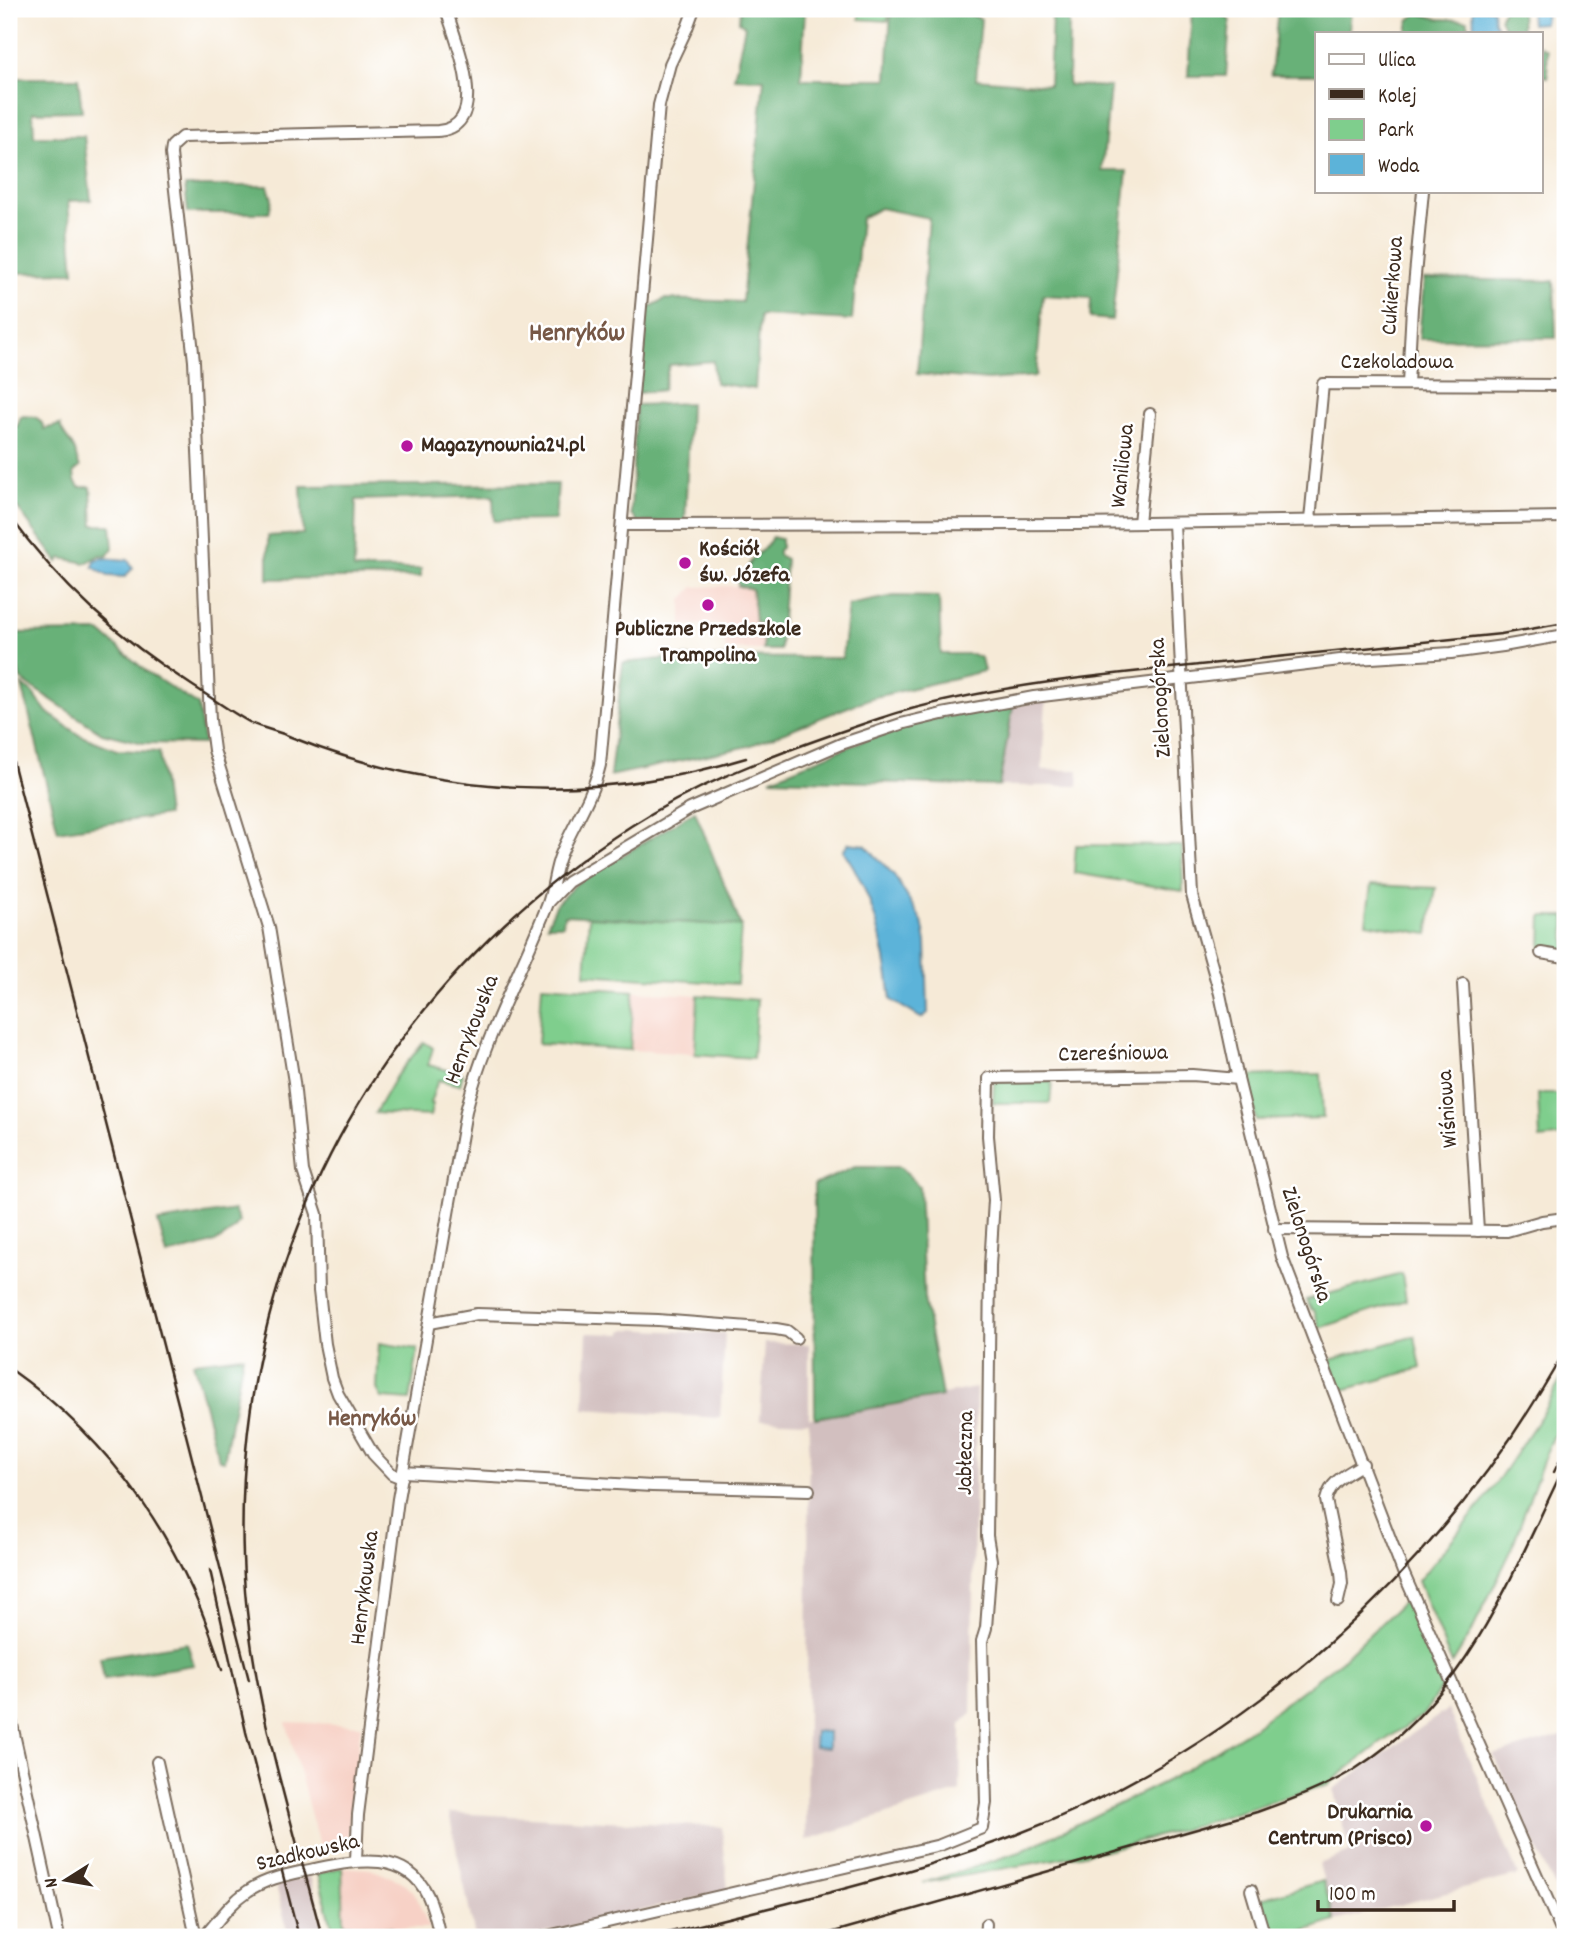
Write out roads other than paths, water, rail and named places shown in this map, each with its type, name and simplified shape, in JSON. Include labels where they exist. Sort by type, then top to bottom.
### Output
[{"type":"street","points":[[446,9],[465,77],[468,99],[462,120],[456,127],[438,131],[182,137],[172,146],[171,154],[194,361],[210,720],[214,750],[269,927],[294,1082],[303,1171],[317,1214],[319,1291],[332,1378],[338,1394],[373,1454],[391,1474],[809,1490]]},
{"type":"street","name":"Henrykowska","points":[[356,1860],[358,1815],[403,1475],[466,1111],[487,1041],[549,903],[559,859],[590,797],[600,765],[659,105],[670,64],[694,9]]},
{"type":"street","name":"Cukierkowa","points":[[1408,384],[1423,192]]},
{"type":"street","name":"Czekoladowa","points":[[1310,520],[1323,384],[1565,385]]},
{"type":"street","name":"Waniliowa","points":[[1139,523],[1150,414]]},
{"type":"street","points":[[621,525],[1174,523],[1565,517]]},
{"type":"street","name":"Zielonogórska","points":[[1174,523],[1192,895],[1220,994],[1274,1229],[1282,1257],[1403,1572],[1564,1937]]},
{"type":"street","points":[[549,903],[568,882],[690,809],[841,744],[942,713],[1034,697],[1340,660],[1451,653],[1565,635]]},
{"type":"street","points":[[1541,953],[1565,957]]},
{"type":"street","name":"Wiśniowa","points":[[1463,984],[1478,1231]]},
{"type":"street","name":"Czereśniowa","points":[[989,1078],[1192,1074],[1238,1079]]},
{"type":"street","name":"Jabłeczna","points":[[543,1937],[940,1844],[982,1828],[985,1803],[982,1641],[986,1628],[991,1560],[987,1536],[990,1266],[994,1224],[988,1136],[989,1078]]},
{"type":"street","points":[[1274,1229],[1507,1231],[1542,1220],[1565,1217]]},
{"type":"street","points":[[429,1323],[477,1314],[658,1320],[776,1329],[796,1338]]},
{"type":"street","points":[[1338,1601],[1342,1584],[1341,1572],[1326,1500],[1329,1490],[1338,1480],[1363,1464]]},
{"type":"street","points":[[9,1711],[59,1937]]},
{"type":"street","points":[[157,1762],[196,1937]]},
{"type":"street","name":"Szadkowska","points":[[204,1937],[232,1904],[257,1885],[356,1860],[386,1863],[415,1878],[429,1898],[440,1937]]},
{"type":"street","points":[[1251,1890],[1265,1937]]},
{"type":"street","points":[[985,1937],[986,1924]]},
{"type":"water","points":[[1473,9],[1493,9],[1494,21],[1500,32],[1474,32]]},
{"type":"water","points":[[1530,9],[1547,9],[1544,23],[1531,24]]},
{"type":"water","points":[[95,560],[128,560],[133,568],[125,577],[108,576],[93,567]]},
{"type":"water","points":[[849,843],[865,845],[894,875],[922,921],[926,942],[928,1013],[921,1018],[891,1000],[885,961],[870,903],[843,850]]},
{"type":"water","points":[[815,1731],[828,1732],[828,1748],[814,1747]]},
{"type":"railway","points":[[9,515],[70,588],[116,630],[166,668],[251,723],[346,757],[402,772],[459,782],[517,787],[574,787],[632,782],[689,773],[746,758]]},
{"type":"railway","points":[[322,1937],[272,1749],[253,1653],[243,1556],[246,1445],[264,1338],[295,1236],[339,1139],[395,1049],[463,966],[542,891],[654,812],[752,765],[891,715],[974,695],[1049,682],[1501,634],[1565,623]]},
{"type":"railway","points":[[9,746],[249,1680]]},
{"type":"railway","points":[[651,1937],[922,1867],[1010,1837],[1096,1800],[1179,1754],[1257,1702],[1330,1642],[1398,1577],[1460,1506],[1516,1430],[1565,1350]]},
{"type":"railway","points":[[9,1368],[47,1397],[82,1429],[141,1501],[188,1581],[222,1670]]},
{"type":"railway","points":[[1554,1472],[1565,1450]]},
{"type":"railway","points":[[816,1937],[1257,1812],[1319,1788],[1355,1769],[1394,1740],[1428,1707],[1456,1671],[1504,1592],[1565,1465]]},
{"type":"railway","points":[[210,1570],[246,1732],[299,1937]]},
{"type":"railway","points":[[695,1937],[725,1929]]},
{"type":"place","name":"Magazynownia24.pl","points":[[407,446]]},
{"type":"place","name":"Kościół św. Józefa","points":[[685,563]]},
{"type":"place","name":"Publiczne Przedszkole Trampolina","points":[[708,605]]},
{"type":"place","name":"Drukarnia Centrum (Prisco)","points":[[1426,1826]]},
{"type":"district","name":"Henryków","points":[[577,334]]},
{"type":"district","name":"Henryków","points":[[372,1420]]}]
